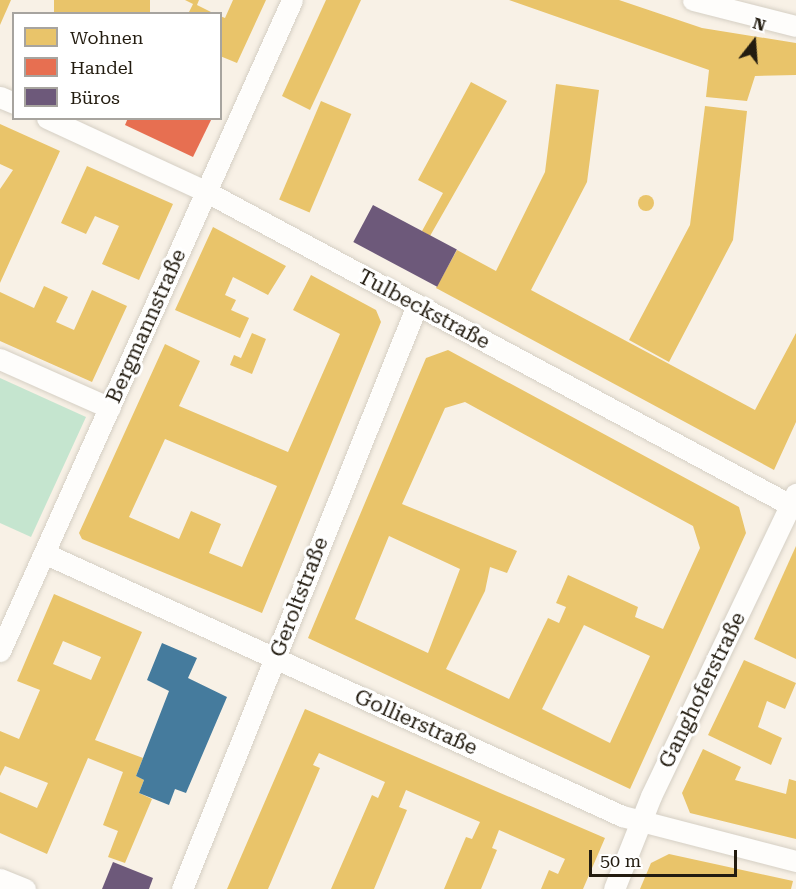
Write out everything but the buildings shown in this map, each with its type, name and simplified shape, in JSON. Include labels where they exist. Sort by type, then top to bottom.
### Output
[{"type":"street","name":"Bergmannstraße","points":[[0,651],[46,554],[205,191],[292,0]]},
{"type":"street","points":[[693,0],[796,26]]},
{"type":"street","name":"Tulbeckstraße","points":[[51,120],[205,191],[417,305],[794,502]]},
{"type":"street","name":"Geroltstraße","points":[[182,889],[276,659],[285,623],[417,305]]},
{"type":"street","points":[[0,359],[110,408]]},
{"type":"street","name":"Ganghoferstraße","points":[[614,889],[642,824],[794,502]]},
{"type":"street","name":"Gollierstraße","points":[[46,554],[642,824],[796,861]]},
{"type":"street","points":[[0,879],[25,889]]},
{"type":"green space","points":[[0,378],[86,417],[31,537],[0,523]]}]
